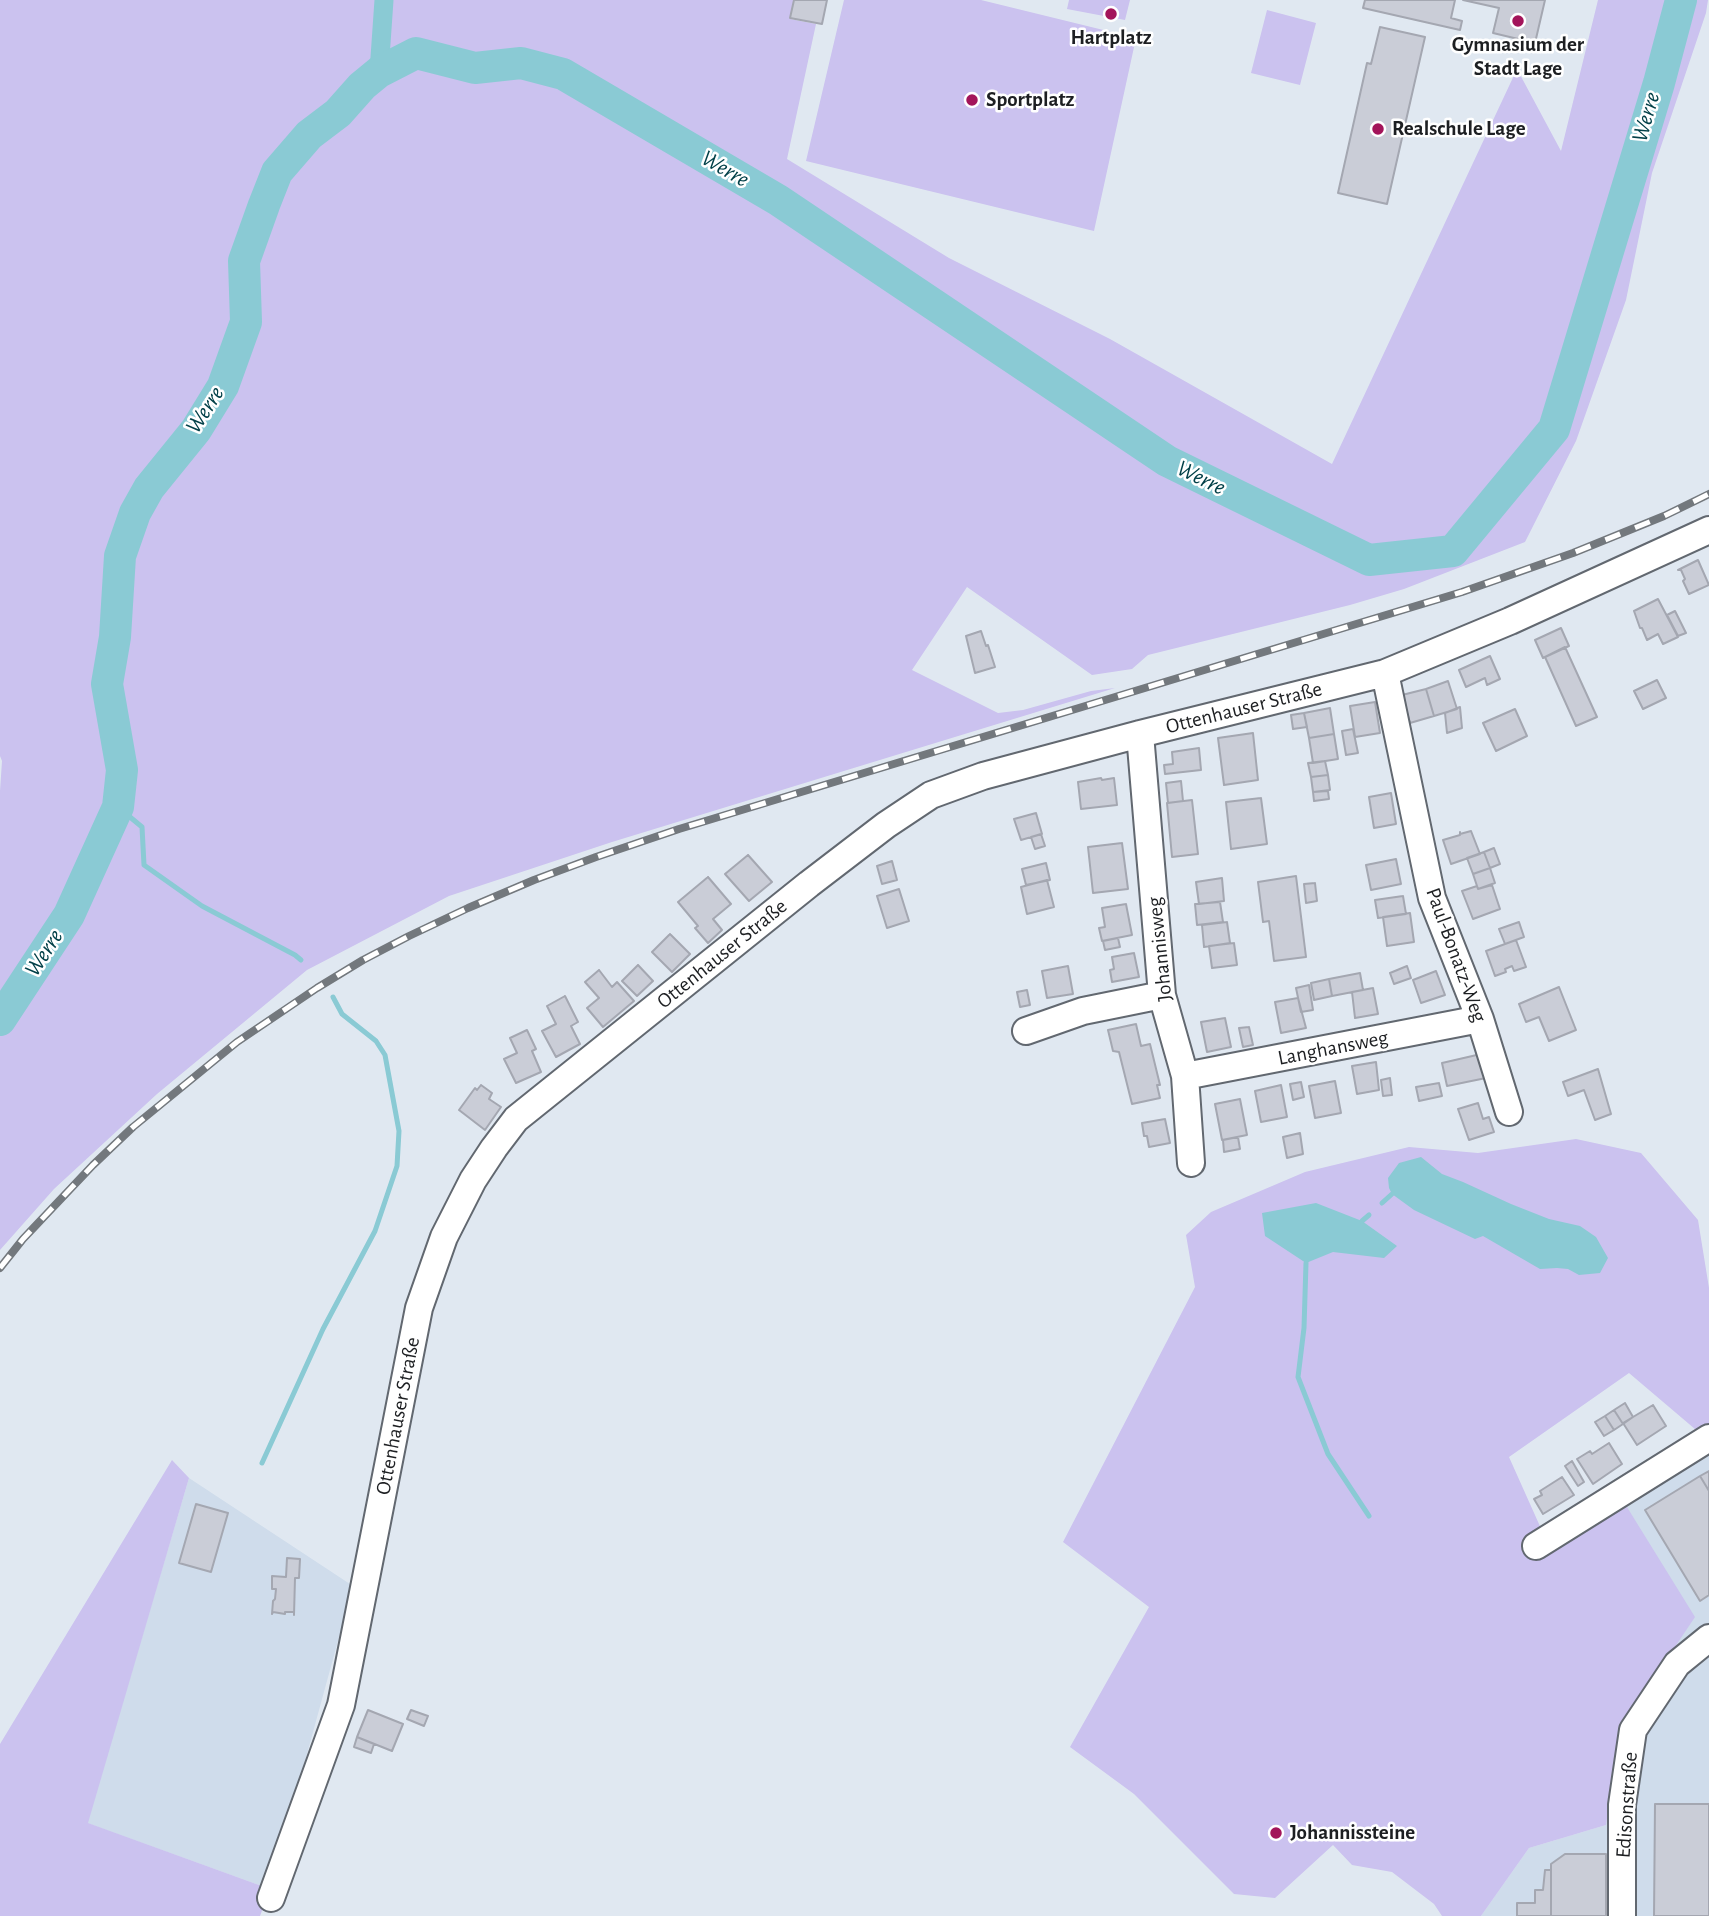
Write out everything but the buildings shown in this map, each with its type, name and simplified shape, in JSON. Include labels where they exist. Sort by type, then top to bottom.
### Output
[{"type":"street","name":"Ottenhauser Straße","points":[[271,1898],[341,1705],[419,1308],[444,1237],[472,1181],[516,1119],[809,884],[886,825],[931,795],[983,776],[1385,673],[1510,621],[1709,530]]},
{"type":"street","name":"Paul-Bonatz-Weg","points":[[1385,673],[1432,898],[1480,1019],[1509,1112]]},
{"type":"street","name":"Johannisweg","points":[[1140,734],[1162,995],[1185,1076],[1191,1163]]},
{"type":"street","points":[[1026,1031],[1083,1011],[1162,995]]},
{"type":"street","name":"Langhansweg","points":[[1185,1076],[1480,1019]]},
{"type":"street","points":[[1536,1546],[1709,1438]]},
{"type":"street","name":"Edisonstraße","points":[[1622,1916],[1622,1805],[1633,1730],[1677,1664],[1709,1638]]},
{"type":"shaded area","points":[[0,0],[794,0],[790,19],[816,24],[787,159],[949,258],[1110,339],[1332,464],[1517,69],[1561,151],[1598,0],[1708,0],[1706,13],[1652,173],[1626,300],[1576,441],[1525,542],[1404,589],[1148,655],[1132,669],[1092,675],[967,587],[912,670],[998,713],[1023,710],[1091,691],[1115,688],[612,842],[449,896],[307,970],[157,1094],[54,1189],[0,1250]]},
{"type":"shaded area","name":"Sportplatz","points":[[844,0],[981,0],[1136,38],[1094,231],[806,161]]},
{"type":"shaded area","name":"Hartplatz","points":[[1069,0],[1130,0],[1125,20],[1067,9]]},
{"type":"shaded area","points":[[1267,10],[1316,23],[1300,85],[1251,73]]},
{"type":"shaded area","points":[[1576,1139],[1641,1153],[1698,1220],[1709,1288],[1709,1430],[1702,1435],[1629,1373],[1509,1457],[1543,1533],[1622,1499],[1695,1617],[1646,1690],[1618,1745],[1606,1825],[1529,1848],[1481,1916],[1442,1916],[1434,1904],[1392,1872],[1352,1865],[1333,1845],[1275,1898],[1234,1894],[1134,1794],[1070,1747],[1149,1607],[1063,1542],[1195,1287],[1186,1235],[1211,1212],[1305,1172],[1409,1147],[1478,1153]]},
{"type":"shaded area","points":[[1709,1445],[1709,1916],[1481,1916],[1529,1848],[1606,1825],[1622,1499]]},
{"type":"shaded area","points":[[172,1460],[189,1478],[88,1823],[270,1889],[260,1916],[0,1916],[0,1744]]},
{"type":"shaded area","points":[[189,1478],[353,1586],[270,1889],[87,1823]]},
{"type":"water","points":[[1421,1157],[1442,1174],[1511,1204],[1549,1219],[1580,1226],[1596,1237],[1608,1258],[1600,1273],[1579,1275],[1568,1269],[1540,1269],[1483,1236],[1475,1239],[1414,1210],[1392,1194],[1388,1178],[1399,1163]]},
{"type":"water","points":[[1316,1203],[1362,1221],[1397,1246],[1384,1258],[1333,1252],[1306,1263],[1265,1236],[1262,1213]]},
{"type":"waterway","points":[[379,72],[384,0]]},
{"type":"waterway","name":"Werre","points":[[0,1020],[69,915],[118,807],[122,770],[107,684],[115,637],[120,556],[135,513],[149,488],[196,430],[223,386],[246,322],[244,261],[277,172],[309,135],[338,113],[362,86],[379,72],[416,53],[475,68],[521,63],[563,74],[778,200],[1167,461],[1369,560],[1453,551],[1554,429],[1659,83],[1681,0]]},
{"type":"waterway","points":[[118,807],[142,827],[144,865],[202,906],[301,960]]},
{"type":"waterway","points":[[262,1463],[323,1329],[375,1231],[397,1166],[399,1131],[385,1055],[376,1041],[342,1014],[333,997]]},
{"type":"waterway","points":[[1382,1203],[1392,1194]]},
{"type":"waterway","points":[[1362,1221],[1369,1215]]},
{"type":"waterway","points":[[1306,1263],[1304,1328],[1298,1377],[1328,1454],[1369,1516]]},
{"type":"railway","points":[[0,1268],[23,1239],[93,1165],[133,1127],[237,1042],[363,960],[468,908],[534,880],[679,829],[1462,592],[1573,553],[1664,516],[1709,494]]},
{"type":"place","name":"Hartplatz","points":[[1111,14]]},
{"type":"place","name":"Gymnasium der Stadt Lage","points":[[1518,21]]},
{"type":"place","name":"Sportplatz","points":[[972,100]]},
{"type":"place","name":"Realschule Lage","points":[[1378,129]]},
{"type":"place","name":"Johannissteine","points":[[1276,1833]]}]
